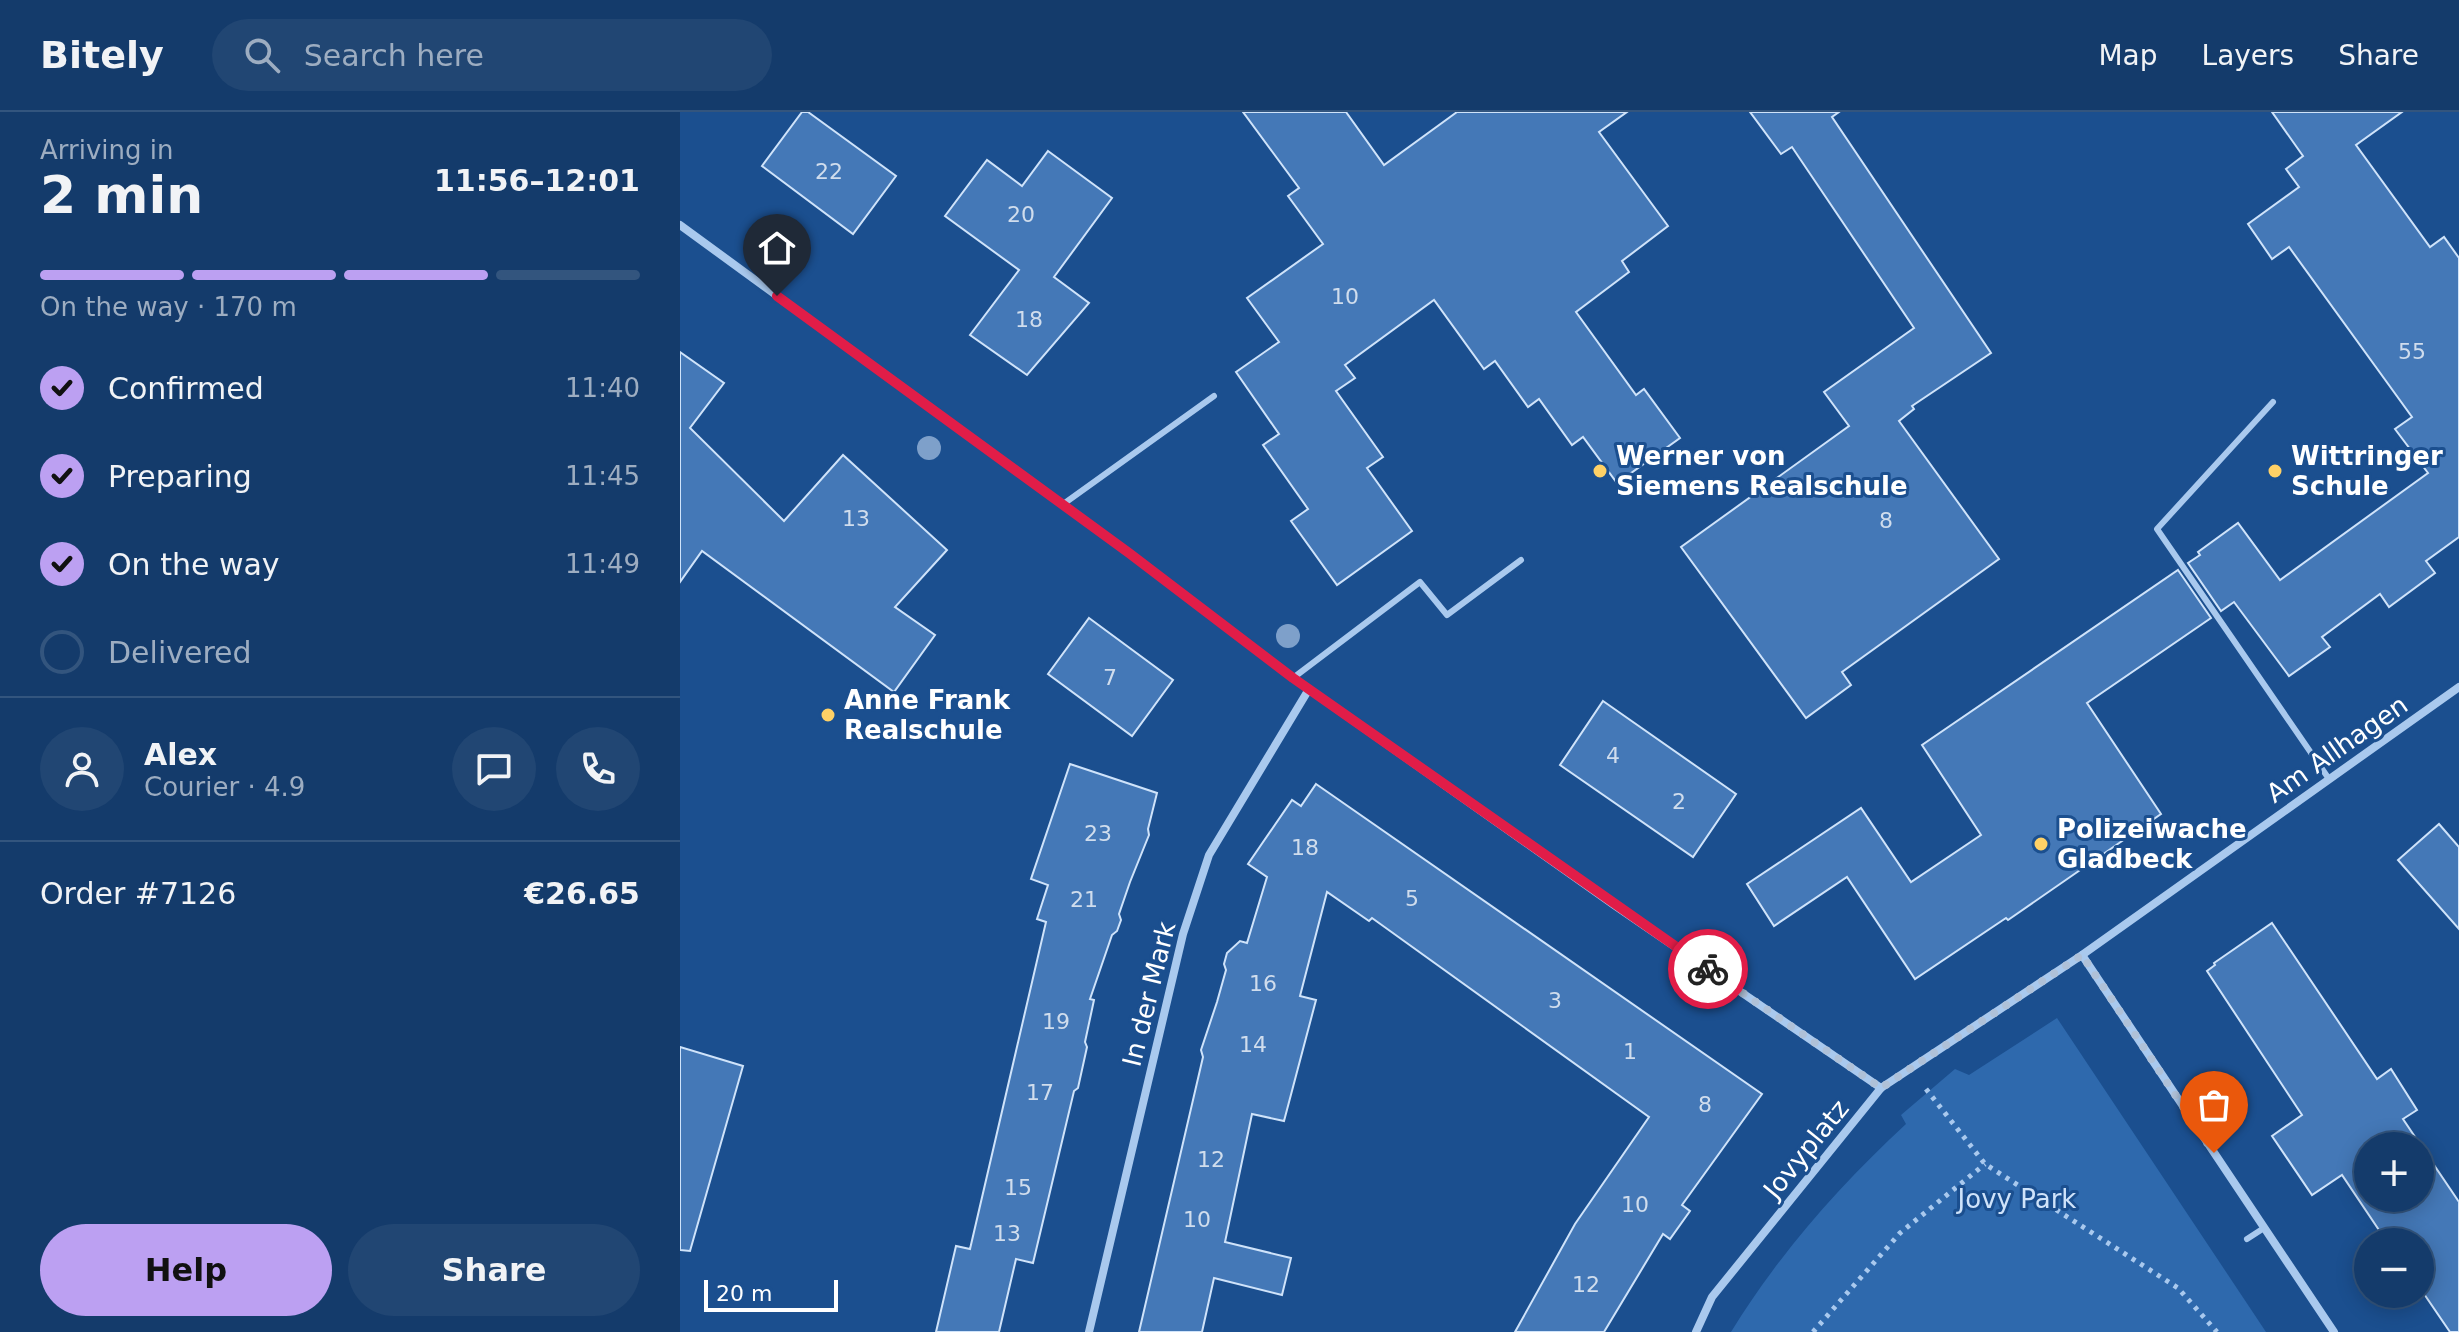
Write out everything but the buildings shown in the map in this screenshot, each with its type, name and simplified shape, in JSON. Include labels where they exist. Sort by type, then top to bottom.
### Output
[{"type":"street","points":[[680,225],[1293,678],[1614,905],[1881,1088]]},
{"type":"street","name":"Am Allhagen","points":[[2082,955],[2459,687]]},
{"type":"street","name":"In der Mark","points":[[1089,1332],[1183,934],[1209,855],[1309,689]]},
{"type":"street","points":[[2082,955],[2334,1332]]},
{"type":"street","name":"Jovyplatz","points":[[1696,1332],[1712,1297],[1881,1088],[2082,955]]},
{"type":"lane","points":[[1062,505],[1214,396]]},
{"type":"lane","points":[[2273,402],[2157,529],[2329,779]]},
{"type":"lane","points":[[1293,678],[1420,582],[1447,615],[1521,560]]},
{"type":"lane","points":[[2247,1239],[2264,1228]]},
{"type":"path","points":[[1910,1069],[1985,1164],[2178,1288],[2217,1332]]},
{"type":"path","points":[[1813,1332],[1900,1233],[1985,1164]]},
{"type":"green space","name":"Jovy Park","points":[[2057,1018],[2266,1332],[1731,1332],[1769,1275],[1811,1222],[1906,1124],[1901,1115],[1955,1069],[1969,1075]]},
{"type":"way so far","points":[[1708,969],[1881,1088],[2082,955],[2214,1153]]},
{"type":"place","name":"Werner von Siemens Realschule","points":[[1600,471]]},
{"type":"place","name":"Wittringer Schule","points":[[2275,471]]},
{"type":"place","name":"Anne Frank Realschule","points":[[828,715]]},
{"type":"place","name":"Polizeiwache Gladbeck","points":[[2041,844]]},
{"type":"route","points":[[777,296],[1129,553],[1293,678],[1708,969]]}]
